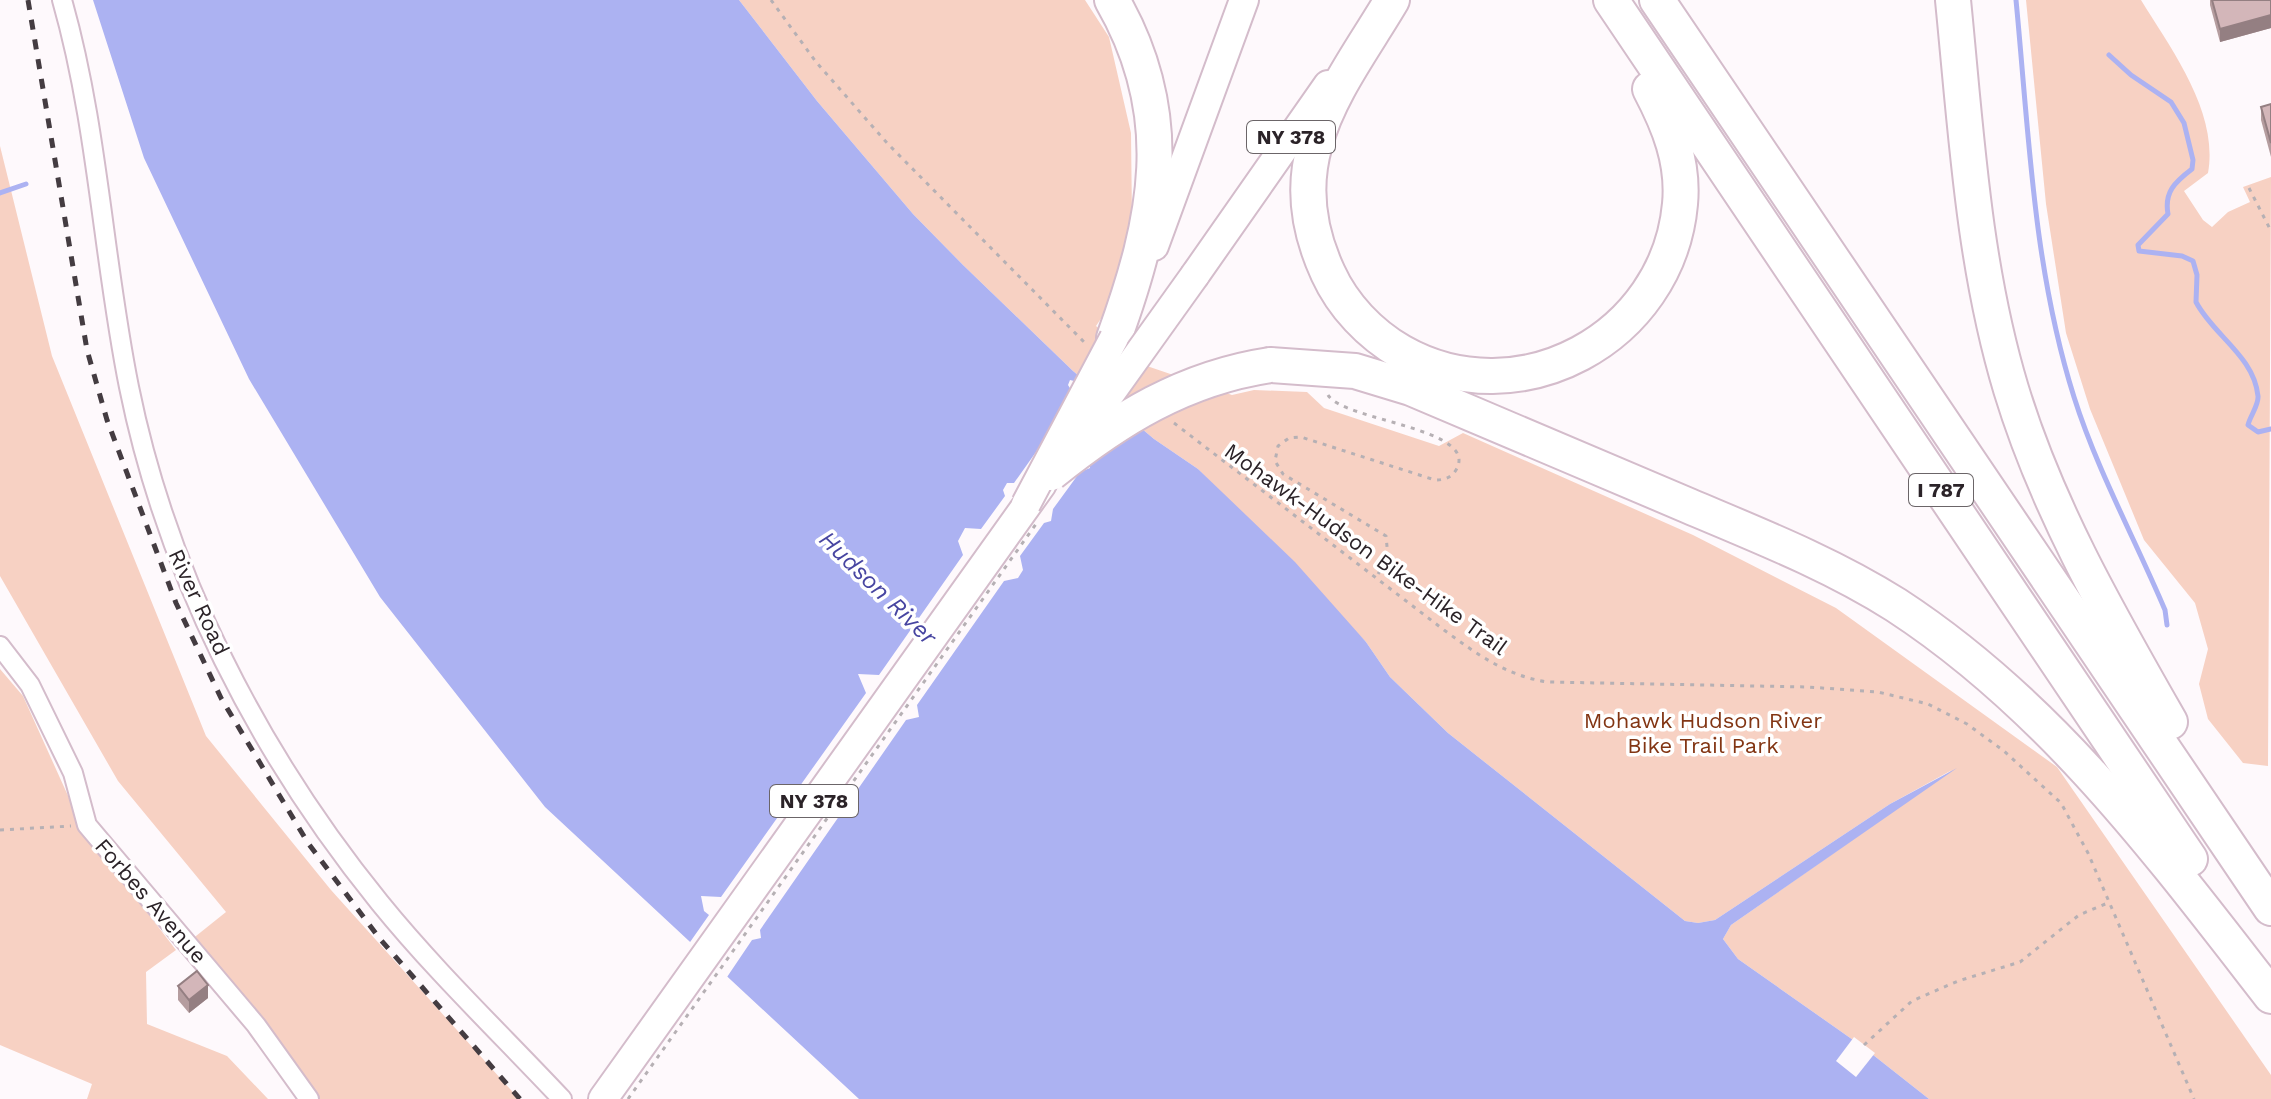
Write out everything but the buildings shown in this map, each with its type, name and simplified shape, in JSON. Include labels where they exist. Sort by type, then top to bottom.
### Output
[{"type":"highway","points":[[1100,341],[1140,273],[1155,186],[1155,130],[1142,68],[1112,0]]},
{"type":"highway","points":[[1390,0],[1321,124],[1314,146],[1308,190],[1313,233],[1320,256],[1342,298],[1374,333],[1415,359],[1438,369],[1493,377],[1545,369],[1597,346],[1640,305],[1670,254],[1681,202],[1677,153],[1661,110],[1603,0]]},
{"type":"highway","name":"I 787","points":[[1611,0],[2271,980]]},
{"type":"highway","name":"I 787","points":[[1657,0],[2271,908]]},
{"type":"highway","points":[[1953,0],[1983,271],[2000,349],[2022,425],[2071,543],[2189,758],[2247,872]]},
{"type":"highway","points":[[1051,473],[1100,435],[1159,398],[1215,376],[1270,365],[1355,371],[1411,388],[1796,551],[1896,605],[1988,673],[2074,754],[2129,815],[2271,996]]},
{"type":"main road","points":[[1140,273],[1244,0]]},
{"type":"main road","name":"NY 378","points":[[603,1099],[1034,510],[1051,473],[1098,414],[1390,0]]},
{"type":"main road","name":"NY 378","points":[[1034,510],[1100,341]]},
{"type":"street","name":"River Road","points":[[62,0],[91,136],[102,229],[129,387],[154,489],[186,581],[271,745],[353,869],[420,948],[562,1099]]},
{"type":"street","name":"Forbes Avenue","points":[[0,646],[30,685],[73,773],[87,825],[256,1025],[309,1099]]},
{"type":"path","points":[[771,0],[816,62],[888,144],[1100,341]]},
{"type":"path","points":[[2249,188],[2271,231]]},
{"type":"path","points":[[1326,391],[1337,406],[1444,439],[1458,452],[1459,460],[1454,473],[1435,480],[1301,437],[1286,439],[1278,446],[1275,461],[1283,474],[1386,536],[1388,557],[1377,576]]},
{"type":"path","name":"Mohawk-Hudson Bike-Hike Trail","points":[[1165,414],[1209,453],[1377,576],[1474,652],[1506,672],[1527,678],[1588,684],[1808,687],[1878,692],[1928,704],[1967,724],[2004,751],[2061,803],[2110,902],[2194,1099]]},
{"type":"path","points":[[628,1099],[1034,510]]},
{"type":"path","points":[[0,830],[87,825]]},
{"type":"path","points":[[1864,1045],[1912,1001],[1958,981],[2020,962],[2079,915],[2110,902]]},
{"type":"green space","name":"Mohawk Hudson River Bike Trail Park","points":[[739,0],[1085,0],[1109,37],[1131,133],[1132,219],[1106,311],[1096,326],[1144,365],[1232,395],[1254,390],[1307,392],[1324,408],[1439,446],[1463,433],[1693,535],[1836,608],[2057,767],[2271,1075],[2271,1099],[1929,1099],[1863,1047],[1738,959],[1723,939],[1731,925],[1952,770],[1890,804],[1715,920],[1698,923],[1685,921],[1448,733],[1390,677],[1366,642],[1198,469],[1154,439],[1073,371],[963,265],[913,214],[817,101]]},
{"type":"green space","points":[[2026,0],[2141,0],[2178,60],[2200,104],[2210,150],[2208,173],[2184,191],[2203,220],[2212,227],[2228,212],[2250,202],[2243,187],[2271,177],[2268,766],[2243,763],[2208,719],[2199,684],[2208,649],[2195,603],[2144,540],[2090,409],[2066,333],[2046,204]]},
{"type":"green space","points":[[0,146],[52,356],[206,736],[331,890],[519,1099],[318,1099],[191,940],[226,912],[118,781],[0,576]]},
{"type":"green space","points":[[0,669],[23,696],[83,829],[176,950],[146,972],[147,1024],[227,1056],[268,1099],[87,1099],[92,1084],[0,1045]]},
{"type":"water","name":"Hudson River","points":[[93,0],[739,0],[817,101],[913,214],[963,265],[1073,371],[1154,439],[1198,469],[1295,562],[1366,642],[1390,677],[1448,733],[1685,921],[1698,923],[1715,920],[1890,804],[1957,768],[1731,925],[1723,939],[1738,959],[1863,1047],[1929,1099],[859,1099],[545,807],[380,597],[249,379],[144,158]]},
{"type":"pier","points":[[1070,380],[1078,382],[1090,468],[1080,472],[1053,509],[1051,521],[1044,523],[1020,556],[1023,570],[1018,578],[1004,581],[917,705],[919,717],[906,720],[760,930],[761,938],[752,940],[725,980],[688,945],[709,915],[704,911],[701,896],[721,897],[866,693],[858,674],[879,675],[963,555],[958,541],[965,528],[981,529],[1005,496],[1003,490],[1007,483],[1014,483],[1048,435],[1073,393],[1068,385]]},
{"type":"pier","points":[[1854,1037],[1875,1053],[1856,1077],[1836,1061]]},
{"type":"waterway","points":[[2016,0],[2034,200],[2060,348],[2083,424],[2165,610],[2167,625]]},
{"type":"waterway","points":[[2109,55],[2131,75],[2171,102],[2184,123],[2193,160],[2192,169],[2169,194],[2168,214],[2138,245],[2139,251],[2182,256],[2193,261],[2197,275],[2196,302],[2241,357],[2255,382],[2258,399],[2248,425],[2258,432],[2271,429]]},
{"type":"waterway","points":[[0,193],[26,184]]},
{"type":"railway","points":[[28,0],[87,350],[107,420],[176,603],[221,698],[308,843],[380,939],[520,1099]]}]
